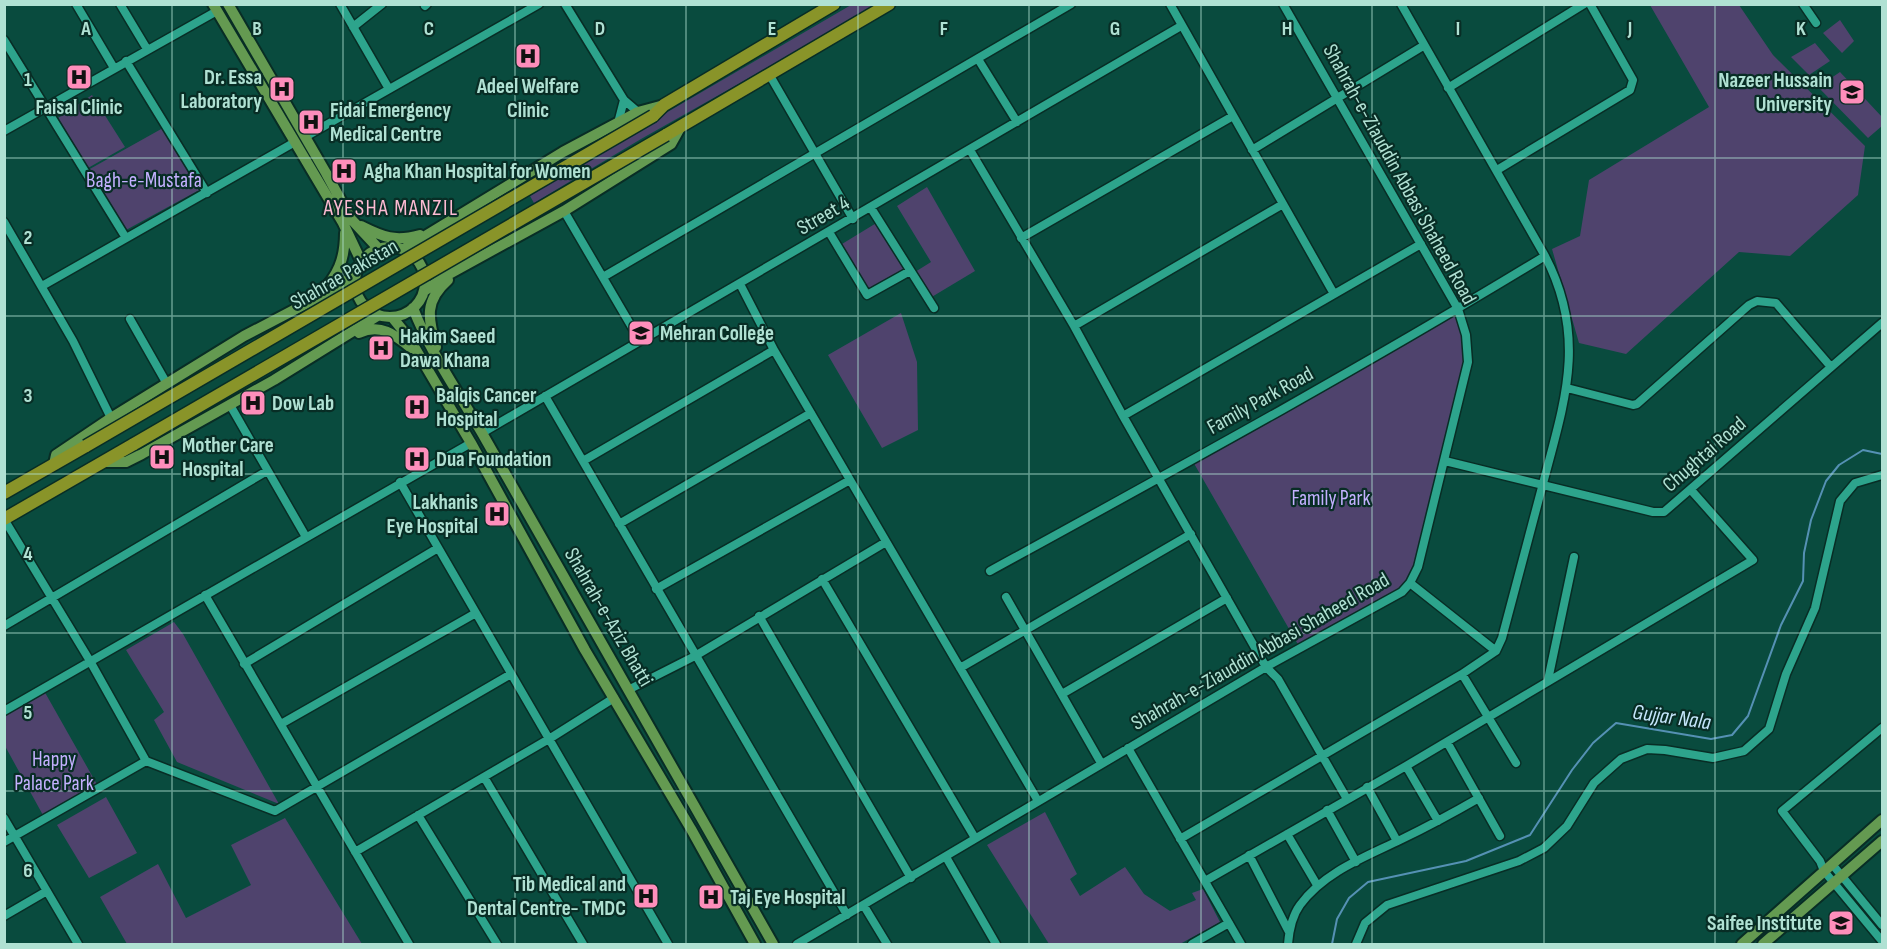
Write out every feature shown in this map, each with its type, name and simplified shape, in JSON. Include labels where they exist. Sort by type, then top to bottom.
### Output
[{"type":"highway","name":"Shahrae Pakistan","points":[[4,493],[653,116],[664,105],[834,4]]},
{"type":"highway","name":"Shahrae Pakistan","points":[[4,519],[889,4]]},
{"type":"main road","points":[[228,5],[300,140],[350,226],[361,261]]},
{"type":"main road","points":[[215,8],[300,140]]},
{"type":"main road","points":[[404,249],[553,158],[638,112],[664,105]]},
{"type":"main road","points":[[424,291],[422,266],[404,249],[391,246],[378,248],[368,253],[355,274],[354,285],[362,304],[379,315],[392,317],[400,315],[413,308],[424,291],[449,274],[564,211],[671,144],[682,124]]},
{"type":"main road","points":[[350,226],[383,237],[398,239],[430,232]]},
{"type":"main road","points":[[350,226],[378,248]]},
{"type":"main road","points":[[313,300],[338,273],[350,226]]},
{"type":"main road","points":[[440,362],[429,318],[435,293],[450,279],[507,243]]},
{"type":"main road","points":[[54,464],[56,455],[111,418],[244,336],[336,288],[355,274]]},
{"type":"main road","name":"Shahrah-e-Aziz Bhatti","points":[[413,308],[420,327],[773,944]]},
{"type":"main road","points":[[103,462],[126,462],[230,405],[379,315]]},
{"type":"main road","name":"Shahrah-e-Aziz Bhatti","points":[[392,317],[419,354],[471,443],[585,650],[691,829],[755,945]]},
{"type":"main road","points":[[332,344],[374,328],[387,330],[394,334],[419,354]]},
{"type":"main road","points":[[1742,945],[1882,820]]},
{"type":"main road","points":[[1762,945],[1882,841]]},
{"type":"street","points":[[76,4],[114,68]]},
{"type":"street","points":[[120,4],[147,49]]},
{"type":"street","points":[[340,4],[389,89]]},
{"type":"street","points":[[42,286],[539,4]]},
{"type":"street","points":[[565,4],[624,99],[638,112]]},
{"type":"street","points":[[603,277],[1071,4]]},
{"type":"street","points":[[1170,4],[1334,294]]},
{"type":"street","name":"Shahrah-e-Ziauddin Abbasi Shaheed Road","points":[[797,945],[1101,763],[1266,667],[1402,592],[1410,583],[1418,567],[1468,362],[1466,335],[1458,309],[1283,4]]},
{"type":"street","points":[[1448,88],[1584,4]]},
{"type":"street","points":[[1497,170],[1630,90],[1633,86],[1633,80],[1590,4]]},
{"type":"street","points":[[1803,4],[1816,23]]},
{"type":"street","points":[[1180,839],[1462,674],[1496,651],[1502,638],[1567,388],[1569,336],[1565,303],[1557,279],[1545,256],[1423,46],[1403,5]]},
{"type":"street","points":[[353,27],[376,6]]},
{"type":"street","points":[[4,131],[215,8]]},
{"type":"street","name":"Street 4","points":[[482,433],[1181,26]]},
{"type":"street","points":[[1252,150],[1423,46]]},
{"type":"street","points":[[6,47],[46,107],[126,238]]},
{"type":"street","points":[[978,59],[1017,122]]},
{"type":"street","points":[[126,61],[207,193]]},
{"type":"street","points":[[769,74],[853,219]]},
{"type":"street","points":[[618,123],[624,99]]},
{"type":"street","points":[[1021,238],[1233,116]]},
{"type":"street","points":[[970,150],[1074,326],[1266,667],[1278,679],[1347,799]]},
{"type":"street","points":[[1074,326],[1283,204]]},
{"type":"street","points":[[871,208],[934,308]]},
{"type":"street","points":[[564,211],[640,341]]},
{"type":"street","points":[[4,222],[8,235],[42,286],[73,341],[111,418]]},
{"type":"street","points":[[829,232],[867,295],[910,271]]},
{"type":"street","points":[[1123,416],[1421,244]]},
{"type":"street","name":"Family Park Road","points":[[990,571],[1458,309],[1545,256]]},
{"type":"street","points":[[740,284],[774,350],[1038,801]]},
{"type":"street","points":[[1567,388],[1633,405],[1637,404],[1749,305],[1757,301],[1776,303],[1831,367]]},
{"type":"street","points":[[130,319],[167,384]]},
{"type":"street","name":"Chughtai Road","points":[[1445,461],[1653,512],[1664,512],[1882,323]]},
{"type":"street","points":[[583,461],[774,350]]},
{"type":"street","points":[[545,396],[847,915]]},
{"type":"street","points":[[230,405],[306,537]]},
{"type":"street","points":[[619,524],[811,413]]},
{"type":"street","points":[[4,711],[471,443]]},
{"type":"street","points":[[4,626],[267,471]]},
{"type":"street","points":[[1356,945],[1365,923],[1387,905],[1519,861],[1544,848],[1567,826],[1594,783],[1621,759],[1647,749],[1713,758],[1744,751],[1769,729],[1786,674],[1815,608],[1840,501],[1855,483],[1882,475]]},
{"type":"street","points":[[656,589],[850,480]]},
{"type":"street","points":[[400,482],[668,945]]},
{"type":"street","points":[[1205,881],[1406,766],[1754,560],[1691,490]]},
{"type":"street","points":[[4,519],[90,662],[146,761],[275,811],[511,674]]},
{"type":"street","points":[[960,668],[1191,534]]},
{"type":"street","points":[[628,690],[695,656],[886,542]]},
{"type":"street","points":[[244,664],[438,548]]},
{"type":"street","points":[[1548,681],[1574,557]]},
{"type":"street","points":[[822,579],[975,838]]},
{"type":"street","points":[[1410,583],[1496,651]]},
{"type":"street","points":[[205,595],[409,945]]},
{"type":"street","points":[[1006,597],[1101,763]]},
{"type":"street","points":[[1062,694],[1227,598]]},
{"type":"street","points":[[281,724],[476,613]]},
{"type":"street","points":[[759,616],[911,878]]},
{"type":"street","points":[[1462,674],[1516,763]]},
{"type":"street","points":[[355,852],[549,739],[614,698]]},
{"type":"street","points":[[1882,728],[1782,811],[1820,861],[1837,878],[1882,941]]},
{"type":"street","points":[[1447,742],[1500,836]]},
{"type":"street","points":[[1128,748],[1241,945]]},
{"type":"street","points":[[4,842],[146,761]]},
{"type":"street","points":[[1406,766],[1438,821]]},
{"type":"street","points":[[484,777],[583,945]]},
{"type":"street","points":[[1367,787],[1397,841]]},
{"type":"street","points":[[1288,945],[1289,932],[1299,907],[1317,885],[1336,872],[1479,798]]},
{"type":"street","points":[[1327,810],[1356,862]]},
{"type":"street","points":[[418,815],[497,945]]},
{"type":"street","points":[[4,818],[78,945]]},
{"type":"street","points":[[1287,834],[1317,885]]},
{"type":"street","points":[[1249,855],[1289,932]]},
{"type":"street","points":[[946,857],[996,945]]},
{"type":"street","points":[[1837,878],[1882,925]]},
{"type":"street","points":[[4,916],[47,891]]},
{"type":"street","points":[[864,906],[887,945]]},
{"type":"street","points":[[1192,945],[1229,923]]},
{"type":"green space","points":[[851,5],[878,5],[641,139],[534,203],[530,196],[652,121]]},
{"type":"green space","points":[[1650,5],[1739,5],[1773,55],[1865,146],[1858,195],[1790,256],[1739,252],[1626,354],[1579,343],[1552,249],[1580,236],[1589,180],[1709,107]]},
{"type":"green space","points":[[1840,20],[1854,41],[1842,53],[1823,33]]},
{"type":"green space","points":[[1815,43],[1830,61],[1809,75],[1791,57]]},
{"type":"green space","points":[[1840,72],[1882,117],[1882,126],[1868,138],[1818,87]]},
{"type":"green space","points":[[92,95],[125,147],[88,168],[58,118]]},
{"type":"green space","name":"Bagh-e-Mustafa","points":[[163,128],[201,189],[126,230],[88,170]]},
{"type":"green space","points":[[927,187],[975,271],[930,298],[915,272],[931,262],[897,206]]},
{"type":"green space","points":[[878,222],[906,269],[869,290],[842,244]]},
{"type":"green space","name":"Family Park","points":[[1458,309],[1468,362],[1410,583],[1300,648],[1192,460]]},
{"type":"green space","points":[[901,313],[917,362],[918,430],[882,448],[828,355]]},
{"type":"green space","points":[[174,622],[279,804],[177,762],[154,720],[164,712],[126,650]]},
{"type":"green space","name":"Happy Palace Park","points":[[43,689],[99,788],[44,817],[5,746],[4,711]]},
{"type":"green space","points":[[106,797],[137,853],[89,878],[57,825]]},
{"type":"green space","points":[[1045,812],[1077,874],[1070,879],[1080,896],[1125,867],[1144,894],[1170,911],[1196,900],[1192,893],[1203,889],[1220,922],[1180,944],[1049,944],[987,845]]},
{"type":"green space","points":[[285,818],[362,944],[127,944],[100,897],[158,864],[186,918],[251,885],[231,845]]},
{"type":"waterway","name":"Gujjar Nala","points":[[1332,944],[1337,919],[1349,898],[1368,882],[1466,861],[1530,835],[1572,770],[1593,743],[1616,723],[1711,739],[1732,735],[1748,716],[1781,625],[1803,581],[1804,553],[1811,520],[1826,481],[1839,465],[1863,450],[1882,454]]},
{"type":"place","name":"Adeel Welfare Clinic","points":[[528,56]]},
{"type":"place","name":"Faisal Clinic","points":[[79,77]]},
{"type":"place","name":"Dr. Essa Laboratory","points":[[282,89]]},
{"type":"place","name":"Nazeer Hussain University","points":[[1852,92]]},
{"type":"place","name":"Fidai Emergency Medical Centre","points":[[311,122]]},
{"type":"place","name":"Agha Khan Hospital for Women","points":[[344,171]]},
{"type":"place","name":"Mehran College","points":[[641,333]]},
{"type":"place","name":"Hakim Saeed Dawa Khana","points":[[381,348]]},
{"type":"place","name":"Dow Lab","points":[[253,403]]},
{"type":"place","name":"Balqis Cancer Hospital","points":[[417,407]]},
{"type":"place","name":"Mother Care Hospital","points":[[162,457]]},
{"type":"place","name":"Dua Foundation","points":[[417,459]]},
{"type":"place","name":"Lakhanis Eye Hospital","points":[[497,514]]},
{"type":"place","name":"Tib Medical and Dental Centre- TMDC","points":[[646,896]]},
{"type":"place","name":"Taj Eye Hospital","points":[[711,897]]},
{"type":"place","name":"Saifee Institute","points":[[1841,923]]},
{"type":"district","name":"AYESHA MANZIL","points":[[391,207]]}]
